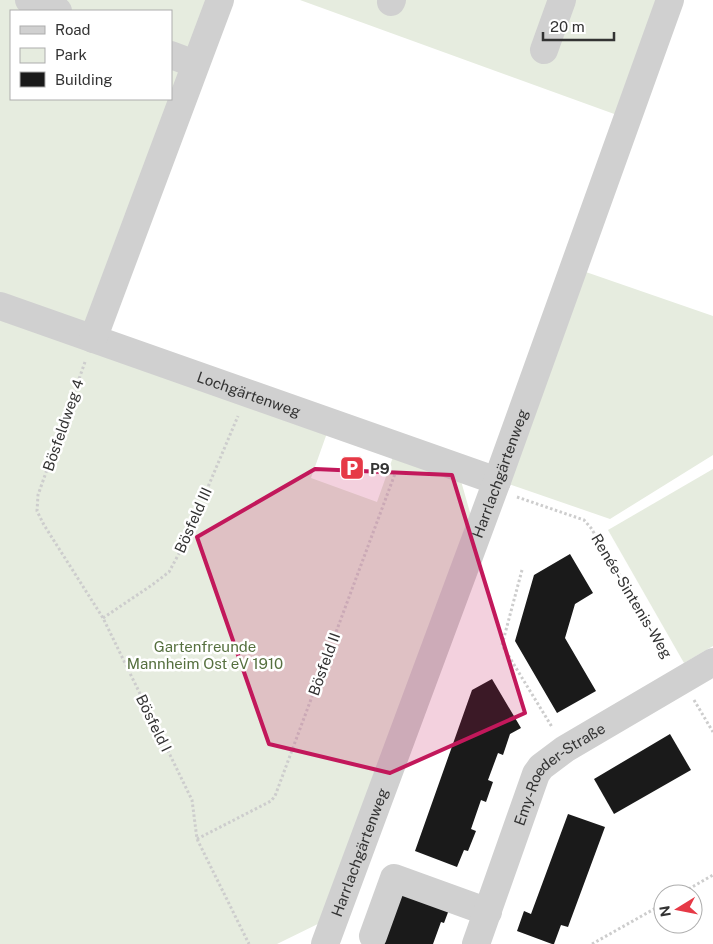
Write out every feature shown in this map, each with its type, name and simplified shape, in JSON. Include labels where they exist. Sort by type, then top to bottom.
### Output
[{"type":"street","points":[[29,0],[55,10]]},
{"type":"street","points":[[172,94],[183,60],[220,0]]},
{"type":"street","points":[[544,50],[562,0]]},
{"type":"street","name":"Harrlachgärtenweg","points":[[325,944],[497,481],[670,0]]},
{"type":"street","points":[[93,339],[170,100]]},
{"type":"street","name":"Lochgärtenweg","points":[[0,306],[497,481]]},
{"type":"street","name":"Emy-Roeder-Straße","points":[[476,944],[536,774],[541,767],[565,749],[713,662]]},
{"type":"street","points":[[373,936],[394,878],[488,912]]},
{"type":"path","name":"Bösfeldweg 4","points":[[37,511],[38,495],[93,339]]},
{"type":"path","name":"Bösfeld III","points":[[103,618],[169,572],[183,546],[248,393]]},
{"type":"path","name":"Bösfeld II","points":[[197,840],[271,801],[275,796],[404,448]]},
{"type":"path","name":"Renée-Sintenis-Weg","points":[[497,481],[508,494],[584,520],[591,528],[713,732]]},
{"type":"path","name":"Bösfeld I","points":[[37,511],[103,618],[192,800],[197,840],[249,944]]},
{"type":"path","points":[[522,570],[502,645],[565,749]]},
{"type":"path","points":[[697,884],[713,875]]},
{"type":"path","points":[[592,944],[653,910]]},
{"type":"highlighted area","points":[[315,469],[452,475],[525,713],[390,773],[269,744],[197,537]]},
{"type":"green space","points":[[0,0],[213,0],[86,333],[0,301]]},
{"type":"green space","points":[[300,0],[659,0],[617,115]]},
{"type":"green space","points":[[583,271],[713,316],[713,455],[610,519],[503,482]]},
{"type":"green space","name":"Gartenfreunde Mannheim Ost eV 1910","points":[[0,318],[327,433],[311,478],[377,502],[393,457],[461,481],[473,523],[328,919],[277,944],[0,944]]},
{"type":"green space","points":[[713,469],[713,646],[684,663],[608,530]]},
{"type":"building","points":[[570,554],[593,593],[575,604],[565,638],[596,691],[557,713],[515,641],[534,575]]},
{"type":"building","points":[[492,679],[521,728],[510,734],[503,755],[498,753],[488,780],[493,782],[486,802],[481,800],[471,829],[476,831],[468,851],[464,850],[457,867],[415,851],[472,690]]},
{"type":"building","points":[[670,734],[691,770],[614,814],[594,779]]},
{"type":"building","points":[[568,814],[605,827],[568,927],[561,925],[554,944],[552,944],[517,931],[524,911],[531,914]]},
{"type":"building","points":[[403,890],[450,907],[444,923],[441,922],[433,944],[384,944]]},
{"type":"place","name":"P9","points":[[352,468]]}]
